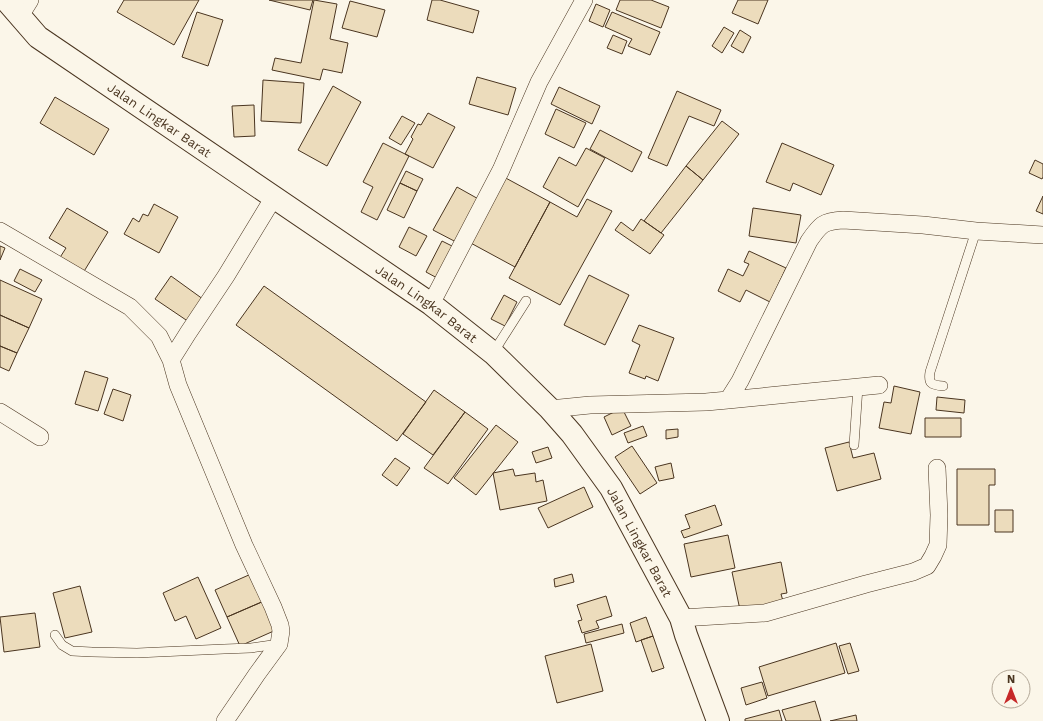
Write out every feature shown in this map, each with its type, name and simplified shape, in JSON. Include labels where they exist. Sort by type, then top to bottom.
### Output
[{"type":"highway","name":"Jalan Lingkar Barat","points":[[6,0],[25,8],[38,37],[431,304],[493,354],[550,409],[572,434],[611,488],[681,618],[718,721]]},
{"type":"street","points":[[431,304],[501,170],[539,82],[584,0]]},
{"type":"street","points":[[171,360],[226,276],[274,197]]},
{"type":"street","points":[[728,400],[740,381],[809,241],[821,225],[831,220],[843,220],[923,225],[1043,236]]},
{"type":"street","points":[[0,230],[130,307],[158,336],[171,360],[178,385],[244,545],[273,607],[281,631],[279,644],[224,721]]},
{"type":"street","points":[[550,409],[590,405],[706,402],[879,384]]},
{"type":"street","points":[[0,412],[40,437]]},
{"type":"street","points":[[681,618],[765,613],[913,572],[927,566],[938,545],[939,515],[937,468]]},
{"type":"lane","points":[[943,386],[937,386],[931,383],[930,372],[976,231]]},
{"type":"lane","points":[[493,354],[526,301]]},
{"type":"lane","points":[[854,445],[858,387]]},
{"type":"lane","points":[[55,635],[62,646],[72,651],[92,652],[137,653],[251,648],[279,644]]},
{"type":"building","points":[[124,0],[199,0],[174,45],[117,12]]},
{"type":"building","points":[[269,0],[313,0],[310,10]]},
{"type":"building","points":[[314,0],[337,4],[330,39],[348,43],[342,73],[323,69],[320,80],[272,70],[275,58],[301,63]]},
{"type":"building","points":[[432,0],[440,0],[479,11],[473,33],[427,20]]},
{"type":"building","points":[[620,0],[651,0],[669,7],[661,28],[616,10]]},
{"type":"building","points":[[738,0],[768,0],[758,24],[732,13]]},
{"type":"building","points":[[350,1],[385,10],[377,37],[342,28]]},
{"type":"building","points":[[596,4],[610,10],[603,27],[589,21]]},
{"type":"building","points":[[197,12],[223,20],[208,66],[182,57]]},
{"type":"building","points":[[612,12],[660,32],[650,55],[628,46],[632,39],[605,27]]},
{"type":"building","points":[[724,27],[734,33],[722,53],[712,46]]},
{"type":"building","points":[[740,30],[751,37],[743,53],[731,46]]},
{"type":"building","points":[[613,35],[627,41],[622,54],[607,48]]},
{"type":"building","points":[[477,77],[516,88],[508,115],[469,104]]},
{"type":"building","points":[[263,80],[304,83],[301,123],[261,121]]},
{"type":"building","points":[[333,86],[361,102],[327,166],[298,150]]},
{"type":"building","points":[[559,87],[600,106],[592,124],[551,104]]},
{"type":"building","points":[[677,91],[721,110],[714,126],[689,116],[667,166],[648,158]]},
{"type":"building","points":[[55,97],[109,129],[94,155],[40,123]]},
{"type":"building","points":[[254,105],[255,136],[234,137],[232,106]]},
{"type":"building","points":[[556,109],[586,123],[574,148],[545,134]]},
{"type":"building","points":[[428,113],[455,127],[433,168],[405,154],[413,139],[411,137],[418,124],[421,125]]},
{"type":"building","points":[[402,116],[415,123],[401,145],[389,138]]},
{"type":"building","points":[[722,121],[739,134],[703,180],[686,166]]},
{"type":"building","points":[[600,130],[642,152],[632,172],[590,149]]},
{"type":"building","points":[[383,143],[409,156],[377,220],[361,212],[373,187],[363,182]]},
{"type":"building","points":[[782,143],[834,165],[821,195],[793,183],[790,191],[766,182]]},
{"type":"building","points":[[586,148],[605,158],[578,207],[543,187],[559,157],[576,166]]},
{"type":"building","points":[[1035,160],[1043,164],[1042,179],[1029,173]]},
{"type":"building","points":[[686,166],[703,180],[661,233],[644,221]]},
{"type":"building","points":[[406,171],[423,179],[417,191],[400,183]]},
{"type":"building","points":[[502,176],[550,202],[515,267],[467,241]]},
{"type":"building","points":[[400,183],[417,191],[404,218],[387,210]]},
{"type":"building","points":[[457,187],[482,201],[458,243],[433,230]]},
{"type":"building","points":[[1043,196],[1043,214],[1036,211]]},
{"type":"building","points":[[587,199],[612,211],[560,305],[509,278],[550,202],[577,217]]},
{"type":"building","points":[[154,204],[178,217],[159,253],[124,234],[133,218],[139,222],[143,214],[148,216]]},
{"type":"building","points":[[67,208],[108,232],[83,273],[59,259],[66,248],[49,238]]},
{"type":"building","points":[[753,208],[801,215],[796,243],[749,236]]},
{"type":"building","points":[[641,219],[664,235],[650,254],[615,230],[621,222],[633,231]]},
{"type":"building","points":[[409,227],[427,236],[416,256],[399,247]]},
{"type":"building","points":[[442,241],[456,248],[439,279],[426,272]]},
{"type":"building","points":[[0,246],[5,248],[0,260]]},
{"type":"building","points":[[749,251],[786,268],[770,302],[746,290],[740,302],[718,291],[728,269],[743,276],[749,264],[744,262]]},
{"type":"building","points":[[20,269],[42,280],[35,292],[14,281]]},
{"type":"building","points":[[589,275],[629,295],[605,345],[564,325]]},
{"type":"building","points":[[171,276],[207,302],[192,324],[155,299]]},
{"type":"building","points":[[0,280],[42,299],[29,328],[0,315]]},
{"type":"building","points":[[264,286],[426,402],[397,441],[236,325]]},
{"type":"building","points":[[504,295],[517,302],[505,326],[491,319]]},
{"type":"building","points":[[0,315],[29,328],[17,353],[0,346]]},
{"type":"building","points":[[639,325],[674,338],[658,381],[646,376],[645,379],[629,373],[640,345],[632,341]]},
{"type":"building","points":[[0,346],[17,353],[9,371],[0,367]]},
{"type":"building","points":[[85,371],[108,378],[98,411],[75,404]]},
{"type":"building","points":[[894,386],[920,392],[911,434],[879,428],[884,402],[891,403]]},
{"type":"building","points":[[113,389],[131,395],[123,421],[104,414]]},
{"type":"building","points":[[434,390],[465,412],[433,455],[403,434]]},
{"type":"building","points":[[937,397],[965,400],[964,413],[936,410]]},
{"type":"building","points":[[622,408],[631,426],[612,435],[604,417]]},
{"type":"building","points":[[465,412],[488,429],[448,484],[424,468]]},
{"type":"building","points":[[925,418],[961,418],[961,437],[925,437]]},
{"type":"building","points":[[496,425],[518,442],[476,495],[454,478]]},
{"type":"building","points":[[643,426],[647,436],[628,443],[624,433]]},
{"type":"building","points":[[678,429],[678,437],[666,439],[666,430]]},
{"type":"building","points":[[849,442],[853,458],[874,453],[881,479],[837,491],[825,448]]},
{"type":"building","points":[[632,446],[657,483],[640,494],[615,457]]},
{"type":"building","points":[[548,447],[552,458],[536,463],[532,452]]},
{"type":"building","points":[[395,458],[410,468],[397,486],[382,475]]},
{"type":"building","points":[[671,463],[674,478],[659,481],[655,467]]},
{"type":"building","points":[[513,469],[515,476],[535,473],[536,482],[543,480],[547,501],[500,510],[493,473]]},
{"type":"building","points":[[957,469],[995,469],[995,485],[989,485],[989,525],[957,525]]},
{"type":"building","points":[[584,487],[593,507],[548,528],[538,508]]},
{"type":"building","points":[[715,505],[722,525],[684,538],[681,531],[690,528],[685,515]]},
{"type":"building","points":[[995,510],[1013,510],[1013,532],[995,532]]},
{"type":"building","points":[[728,535],[735,568],[691,577],[684,544]]},
{"type":"building","points":[[781,562],[787,593],[781,594],[783,601],[740,610],[732,572]]},
{"type":"building","points":[[251,574],[264,601],[227,617],[215,590]]},
{"type":"building","points":[[572,574],[574,582],[555,587],[554,579]]},
{"type":"building","points":[[198,577],[221,628],[196,639],[186,616],[175,621],[163,593]]},
{"type":"building","points":[[80,586],[92,632],[65,638],[53,593]]},
{"type":"building","points":[[606,596],[612,616],[596,621],[599,628],[582,633],[578,621],[582,620],[577,605]]},
{"type":"building","points":[[264,601],[276,630],[240,646],[227,617]]},
{"type":"building","points":[[35,613],[40,647],[4,652],[0,617]]},
{"type":"building","points":[[646,617],[653,636],[636,642],[630,623]]},
{"type":"building","points":[[622,624],[624,633],[586,643],[584,634]]},
{"type":"building","points":[[653,636],[664,668],[652,672],[641,640]]},
{"type":"building","points":[[836,643],[845,673],[768,696],[759,667]]},
{"type":"building","points":[[850,643],[859,671],[848,674],[839,646]]},
{"type":"building","points":[[591,644],[603,691],[557,703],[545,656]]},
{"type":"building","points":[[762,682],[767,698],[746,705],[741,688]]},
{"type":"building","points":[[815,701],[821,721],[786,721],[782,710]]},
{"type":"building","points":[[779,710],[782,721],[745,721],[745,719]]},
{"type":"building","points":[[856,715],[857,721],[830,721]]}]
